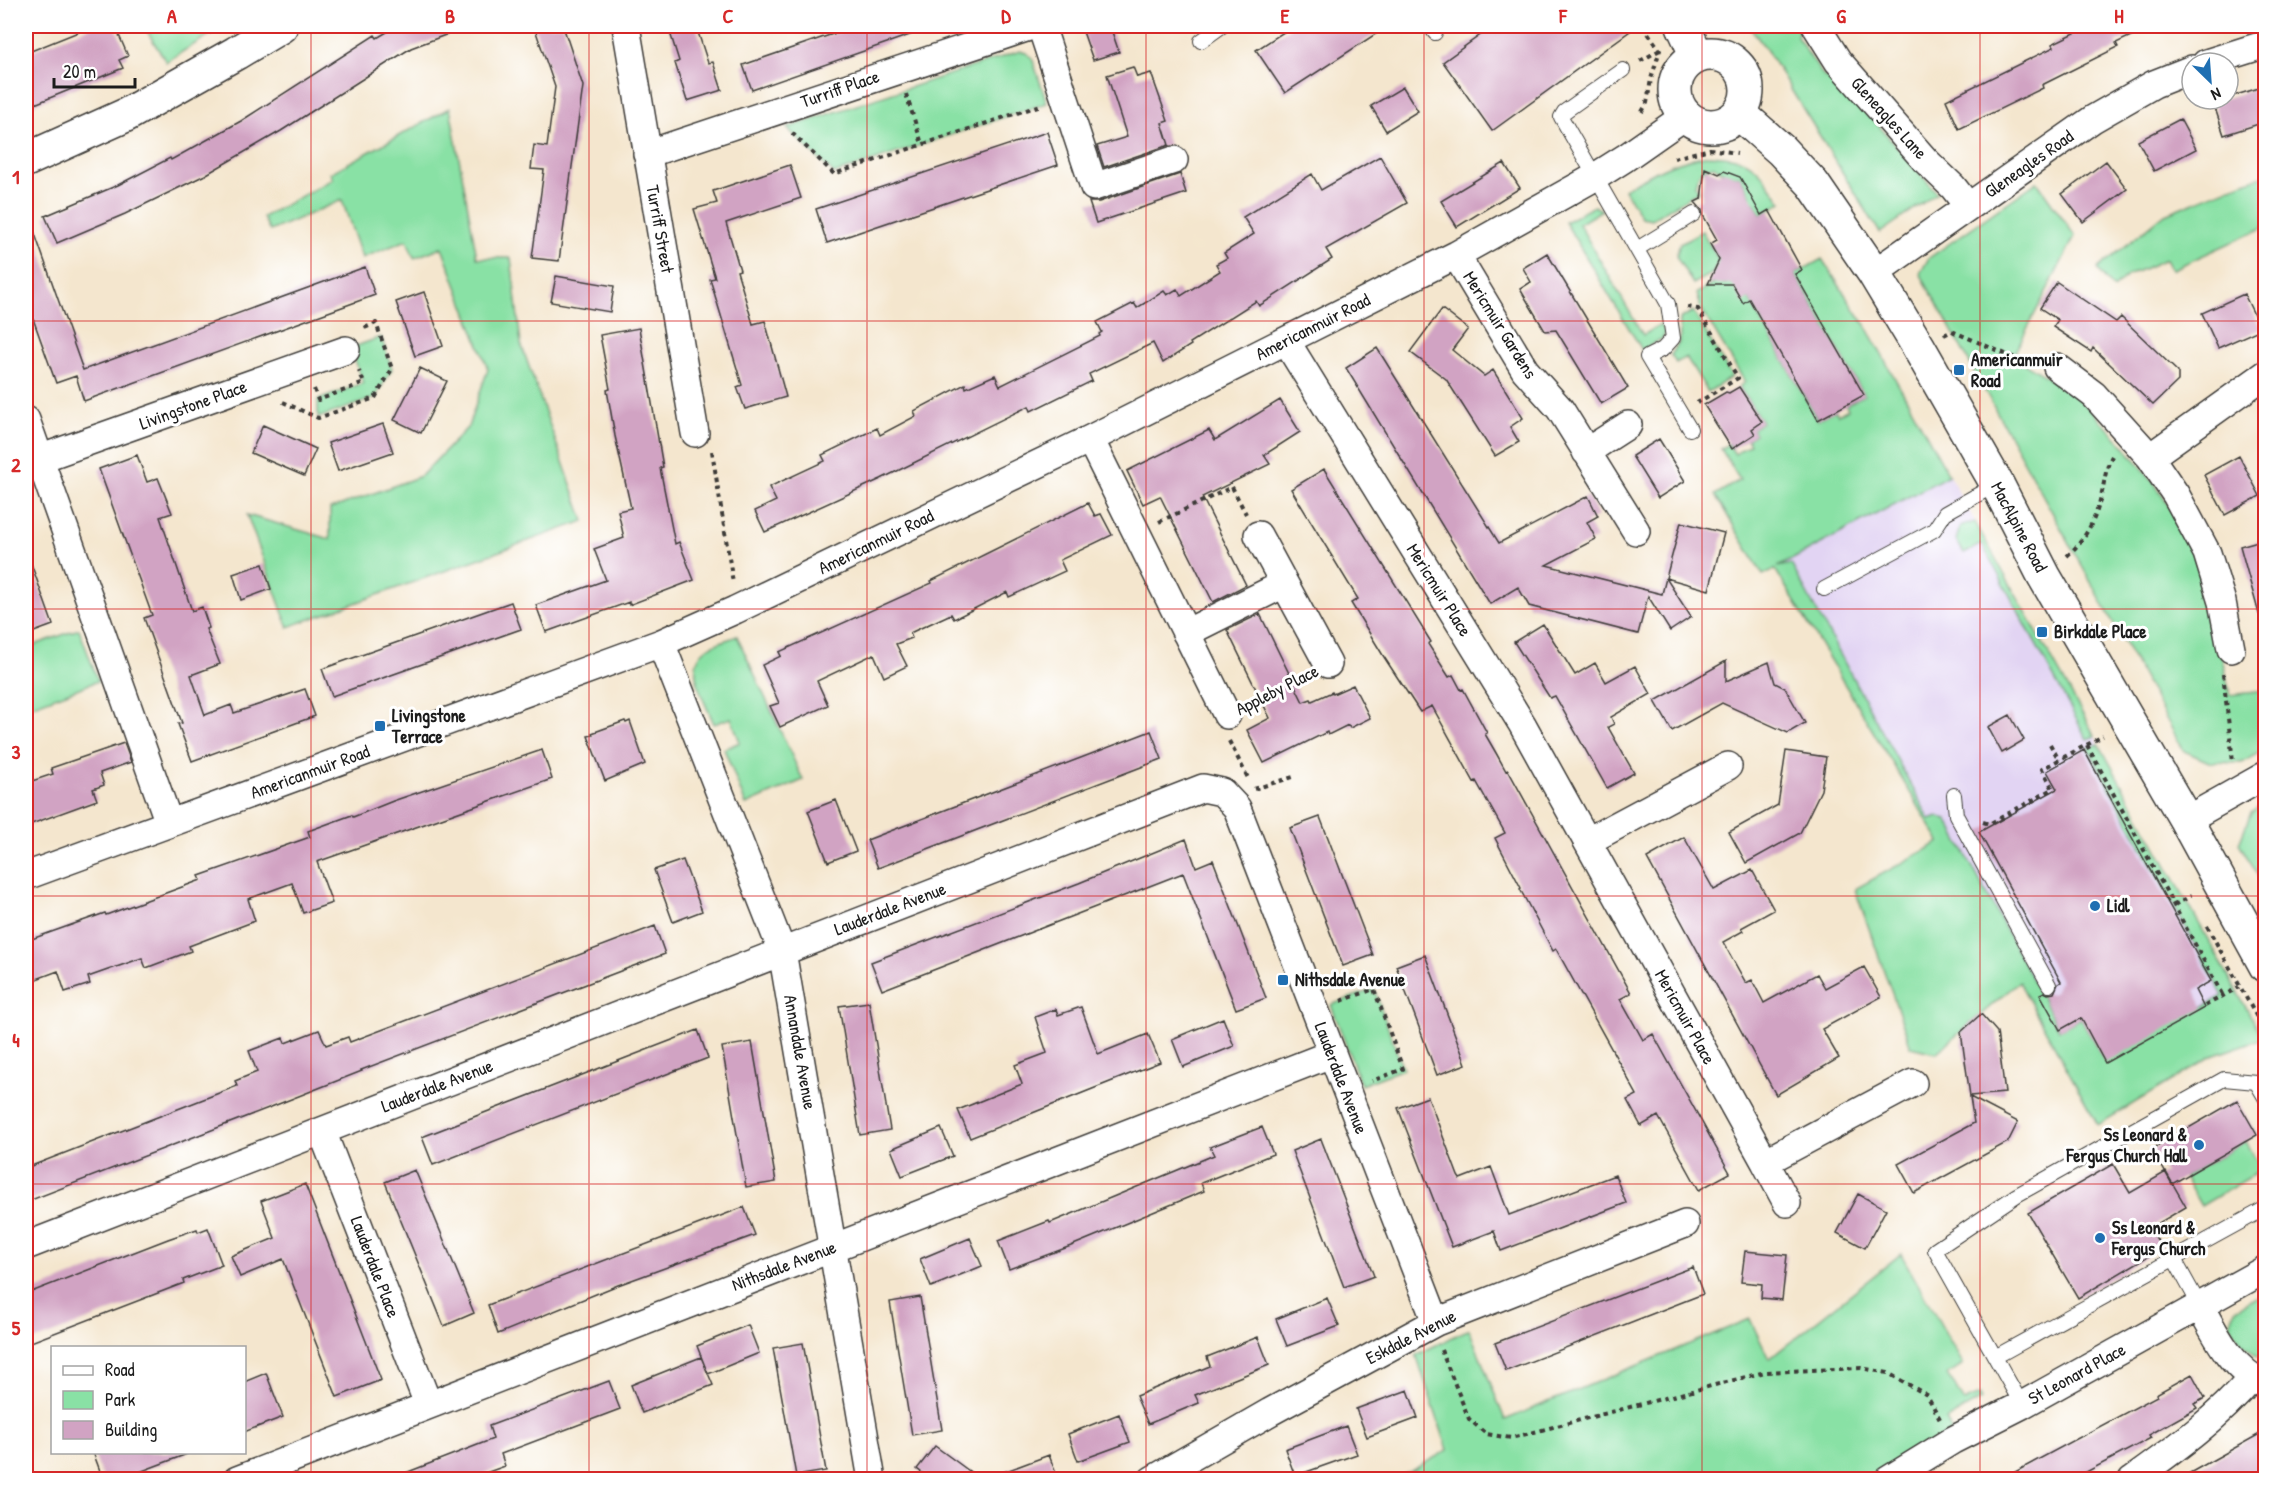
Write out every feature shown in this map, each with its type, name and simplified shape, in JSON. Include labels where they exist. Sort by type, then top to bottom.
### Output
[{"type":"street","points":[[26,160],[126,115],[281,26]]},
{"type":"street","name":"Turriff Street","points":[[626,26],[695,433]]},
{"type":"street","name":"Turriff Place","points":[[647,154],[1032,26]]},
{"type":"street","points":[[1041,26],[1094,187],[1174,160]]},
{"type":"street","points":[[1683,26],[1697,56]]},
{"type":"street","name":"Gleneagles Lane","points":[[1816,26],[1838,60],[1968,206]]},
{"type":"street","points":[[2240,52],[2265,44]]},
{"type":"street","points":[[1721,55],[1732,60],[1745,79],[1747,91],[1745,103],[1730,121],[1718,126],[1700,124],[1685,116],[1678,106],[1675,82],[1687,62],[1697,56],[1721,55]]},
{"type":"street","name":"Gleneagles Road","points":[[1874,273],[2093,119],[2154,84],[2180,74]]},
{"type":"street","name":"MacAlpine Road","points":[[1739,113],[1781,150],[1813,184],[1874,273],[1996,484],[2044,576],[2186,820],[2265,966]]},
{"type":"street","name":"Americanmuir Road","points":[[26,876],[661,643],[735,610],[1090,439],[1456,255],[1595,177],[1685,116]]},
{"type":"street","name":"Mericmuir Gardens","points":[[1456,255],[1525,370],[1560,409],[1636,531]]},
{"type":"street","name":"Mericmuir Place","points":[[1286,341],[1522,724],[1787,1203]]},
{"type":"street","name":"Livingstone Place","points":[[39,459],[346,350]]},
{"type":"street","points":[[2057,367],[2094,394],[2150,457],[2176,495],[2207,553],[2222,602],[2231,649]]},
{"type":"street","points":[[2150,457],[2265,374]]},
{"type":"street","points":[[26,420],[169,823]]},
{"type":"street","points":[[1586,452],[1628,425]]},
{"type":"street","name":"Appleby Place","points":[[1090,439],[1227,715]]},
{"type":"street","name":"Appleby Place","points":[[1258,535],[1328,664]]},
{"type":"street","points":[[1186,633],[1284,584]]},
{"type":"street","name":"Annandale Avenue","points":[[661,643],[782,951],[872,1479]]},
{"type":"street","points":[[1588,841],[1728,766]]},
{"type":"street","points":[[2186,820],[2265,775]]},
{"type":"street","name":"Lauderdale Avenue","points":[[26,1246],[1203,788],[1222,792],[1237,808],[1436,1322]]},
{"type":"street","name":"Nithsdale Avenue","points":[[237,1479],[1331,1054]]},
{"type":"street","points":[[1765,1162],[1913,1083]]},
{"type":"street","name":"Lauderdale Place","points":[[322,1131],[428,1404]]},
{"type":"street","name":"Eskdale Avenue","points":[[1152,1479],[1436,1322],[1684,1224]]},
{"type":"street","name":"St Leonard Place","points":[[1888,1479],[1953,1440],[2022,1405],[2265,1269]]},
{"type":"street","points":[[2133,1479],[2183,1443],[2258,1382],[2232,1360],[2200,1306]]},
{"type":"lane","points":[[1200,41],[1222,26]]},
{"type":"lane","points":[[1623,70],[1562,115],[1563,121],[1668,304],[1673,338],[1663,349],[1647,357],[1690,429]]},
{"type":"lane","points":[[1637,249],[1694,214]]},
{"type":"lane","points":[[1824,590],[1934,530],[1945,513],[1996,484]]},
{"type":"lane","points":[[1954,795],[1956,815],[2049,985]]},
{"type":"lane","points":[[2022,1405],[1935,1250],[2017,1195],[2224,1079],[2256,1082],[2265,1099]]},
{"type":"lane","points":[[1995,1357],[2265,1208]]},
{"type":"lane","points":[[2174,1259],[2200,1306]]},
{"type":"path","points":[[1639,118],[1647,102],[1660,50],[1643,26]]},
{"type":"path","points":[[898,70],[922,144]]},
{"type":"path","points":[[780,109],[787,128],[834,174],[1065,97]]},
{"type":"path","points":[[1666,161],[1710,149],[1736,152],[1743,156]]},
{"type":"path","points":[[1668,304],[1698,309],[1738,378],[1681,413]]},
{"type":"path","points":[[1918,346],[1952,331],[2013,356],[2048,374],[2057,367]]},
{"type":"path","points":[[695,433],[710,435],[733,581],[735,610]]},
{"type":"path","points":[[2044,576],[2086,536],[2101,498],[2106,467],[2120,441],[2128,433]]},
{"type":"path","points":[[1136,533],[1232,487],[1258,535]]},
{"type":"path","points":[[2221,800],[2233,762],[2221,650],[2231,649]]},
{"type":"path","name":"Appleby Place","points":[[1227,715],[1328,664]]},
{"type":"path","points":[[1227,715],[1218,720],[1254,789],[1293,777]]},
{"type":"path","points":[[2098,725],[2109,746]]},
{"type":"path","points":[[1956,815],[1989,824],[2053,789],[2042,769],[2103,736]]},
{"type":"path","points":[[2050,744],[2059,760]]},
{"type":"path","points":[[2086,745],[2223,996]]},
{"type":"path","points":[[2186,886],[2196,906]]},
{"type":"path","points":[[2174,905],[2191,896]]},
{"type":"path","points":[[2202,916],[2265,1034]]},
{"type":"path","points":[[2205,1006],[2239,987]]},
{"type":"path","points":[[1315,1011],[1374,989],[1403,1069],[1346,1091]]},
{"type":"path","points":[[1436,1322],[1439,1346],[1469,1419],[1486,1434],[1511,1438],[1765,1372],[1861,1368],[1888,1372],[1927,1395],[1953,1440]]},
{"type":"shaded area","points":[[1949,475],[2263,1038],[2212,1056],[2098,1125],[1940,842],[1775,568]]},
{"type":"green space","points":[[144,26],[224,26],[166,62]]},
{"type":"green space","points":[[1749,26],[1799,26],[1797,37],[1824,77],[1839,80],[1937,193],[1880,233],[1766,49]]},
{"type":"green space","points":[[1020,51],[1032,58],[1047,103],[834,174],[787,128]]},
{"type":"green space","points":[[450,108],[477,258],[511,258],[521,344],[584,521],[288,627],[247,515],[330,539],[330,509],[421,476],[468,427],[488,369],[442,247],[414,258],[407,240],[362,258],[342,200],[270,231],[263,217],[333,179],[330,173]]},
{"type":"green space","points":[[1710,155],[1737,158],[1754,166],[1782,202],[1761,215],[1740,177],[1723,172],[1714,166],[1706,168],[1699,174],[1695,185],[1699,191],[1652,219],[1641,217],[1624,189],[1666,167]]},
{"type":"green space","points":[[2265,175],[2265,227],[2171,270],[2166,259],[2127,276],[2113,289],[2097,269],[2165,214]]},
{"type":"green space","points":[[2037,182],[2075,236],[2013,356],[2076,395],[2120,441],[2153,481],[2185,532],[2205,579],[2230,695],[2265,691],[2265,750],[2242,763],[2209,762],[2184,751],[1920,273],[1929,258]]},
{"type":"green space","points":[[1594,206],[1602,210],[1579,224],[1643,335],[1661,325],[1665,332],[1663,338],[1642,350],[1565,222]]},
{"type":"green space","points":[[1702,231],[1721,264],[1715,268],[1713,273],[1693,284],[1676,256],[1680,243]]},
{"type":"green space","points":[[1822,259],[1865,325],[1949,475],[1778,567],[1791,564],[1930,820],[1938,817],[1947,819],[2059,1030],[2081,1018],[2105,1062],[2223,996],[2088,748],[2099,744],[2263,1038],[2212,1056],[2098,1125],[2019,982],[1936,1053],[1911,1047],[1855,889],[1940,842],[1775,569],[1763,575],[1715,495],[1740,480],[1721,449],[1728,444],[1735,454],[1750,444],[1747,439],[1755,434],[1752,429],[1762,422],[1739,387],[1745,382],[1700,307],[1697,293],[1717,282],[1725,284],[1731,281],[1749,299],[1818,420],[1835,410],[1838,415],[1848,409],[1846,405],[1864,395],[1795,274]]},
{"type":"green space","points":[[1693,311],[1732,377],[1708,392],[1686,357],[1676,363],[1671,355],[1680,341],[1680,319]]},
{"type":"green space","points":[[381,337],[392,369],[375,398],[318,418],[318,400],[363,383],[351,348]]},
{"type":"green space","points":[[1975,522],[2095,736],[2087,739],[1982,544],[1964,553],[1956,540],[1960,527]]},
{"type":"green space","points":[[79,629],[98,681],[26,708],[26,648]]},
{"type":"green space","points":[[737,636],[803,780],[746,805],[724,749],[740,742],[731,718],[714,724],[696,675],[699,657],[706,649]]},
{"type":"green space","points":[[2265,802],[2265,888],[2239,843],[2251,813]]},
{"type":"green space","points":[[1374,989],[1403,1069],[1361,1085],[1331,1005]]},
{"type":"green space","points":[[2246,1141],[2262,1170],[2201,1206],[2184,1177]]},
{"type":"green space","points":[[1901,1254],[1963,1364],[1948,1374],[1964,1402],[1980,1395],[1982,1399],[1946,1420],[1952,1432],[1874,1479],[1395,1480],[1448,1450],[1416,1355],[1469,1329],[1505,1420],[1750,1319],[1769,1359]]},
{"type":"green space","points":[[2265,1292],[2265,1363],[2241,1342],[2230,1324],[2235,1309]]},
{"type":"building","points":[[93,26],[115,26],[128,56],[119,60],[123,68],[30,106],[26,93],[26,53]]},
{"type":"building","points":[[397,26],[463,26],[464,28],[411,48],[281,131],[205,175],[125,214],[57,243],[45,216],[118,185],[170,158],[171,160],[241,121],[375,35],[377,38]]},
{"type":"building","points":[[534,26],[563,26],[583,86],[559,261],[532,258],[544,170],[531,169],[534,145],[547,147],[555,87]]},
{"type":"building","points":[[668,26],[696,26],[708,63],[713,62],[722,90],[687,101],[675,63],[679,61]]},
{"type":"building","points":[[856,26],[926,26],[927,29],[752,90],[743,65]]},
{"type":"building","points":[[1081,26],[1110,26],[1119,52],[1093,60]]},
{"type":"building","points":[[1293,26],[1388,26],[1285,93],[1256,50]]},
{"type":"building","points":[[1493,26],[1637,26],[1492,131],[1443,62]]},
{"type":"building","points":[[2089,26],[2152,26],[2116,43],[2118,47],[2042,85],[2043,88],[1959,129],[1946,100],[2054,47],[2052,44]]},
{"type":"building","points":[[1133,67],[1137,77],[1151,73],[1168,121],[1162,123],[1169,145],[1104,167],[1097,146],[1127,137],[1107,75]]},
{"type":"building","points":[[1403,87],[1418,111],[1386,131],[1371,106]]},
{"type":"building","points":[[2259,88],[2265,109],[2265,122],[2224,135],[2216,111],[2240,111],[2240,94]]},
{"type":"building","points":[[2180,119],[2196,149],[2154,171],[2138,141]]},
{"type":"building","points":[[1047,132],[1058,165],[827,243],[816,209]]},
{"type":"building","points":[[1380,156],[1407,203],[1326,249],[1332,259],[1259,306],[1256,301],[1163,363],[1153,343],[1089,374],[1092,381],[1031,411],[1029,406],[881,479],[765,532],[755,511],[776,501],[769,487],[825,461],[822,455],[877,428],[880,435],[916,416],[914,411],[965,384],[966,388],[995,375],[1000,386],[1100,336],[1102,332],[1097,322],[1134,303],[1137,308],[1164,291],[1167,295],[1177,289],[1181,296],[1220,271],[1216,264],[1227,258],[1224,253],[1254,234],[1243,217],[1312,174],[1321,190]]},
{"type":"building","points":[[2106,161],[2127,189],[2083,222],[2062,194]]},
{"type":"building","points":[[1504,163],[1520,188],[1457,227],[1441,201]]},
{"type":"building","points":[[790,165],[801,198],[726,223],[753,324],[765,321],[786,397],[745,409],[737,387],[742,385],[710,279],[715,278],[694,209],[717,203],[713,191]]},
{"type":"building","points":[[1705,168],[1719,174],[1724,171],[1740,177],[1761,215],[1769,210],[1802,270],[1795,274],[1864,395],[1818,420],[1749,299],[1743,303],[1732,284],[1708,284],[1719,260],[1710,244],[1717,240],[1702,210],[1695,202],[1701,199]]},
{"type":"building","points":[[1180,174],[1186,193],[1096,223],[1089,202],[1099,202]]},
{"type":"building","points":[[29,217],[83,370],[365,267],[375,295],[84,401],[76,376],[56,383],[26,299],[26,218]]},
{"type":"building","points":[[1547,253],[1628,388],[1601,404],[1556,330],[1545,331],[1520,289],[1531,282],[1523,268]]},
{"type":"building","points":[[556,276],[614,286],[610,312],[551,302]]},
{"type":"building","points":[[2057,282],[2116,322],[2121,317],[2178,372],[2178,381],[2153,405],[2093,348],[2091,352],[2053,327],[2058,320],[2040,308]]},
{"type":"building","points":[[424,292],[443,346],[415,356],[396,302]]},
{"type":"building","points":[[2244,294],[2261,329],[2218,348],[2202,313]]},
{"type":"building","points":[[1442,309],[1468,329],[1452,350],[1484,376],[1493,370],[1523,418],[1510,427],[1519,442],[1495,456],[1446,379],[1410,352]]},
{"type":"building","points":[[639,328],[663,467],[660,468],[675,544],[679,542],[694,580],[629,605],[629,602],[546,632],[536,605],[606,580],[594,549],[624,538],[618,511],[631,508],[615,436],[607,390],[610,389],[600,335]]},
{"type":"building","points":[[1377,348],[1499,543],[1588,496],[1598,516],[1587,522],[1596,539],[1546,565],[1662,594],[1666,578],[1691,617],[1670,631],[1648,596],[1638,634],[1529,606],[1518,587],[1490,604],[1346,368]]},
{"type":"building","points":[[420,368],[447,381],[421,433],[394,420]]},
{"type":"building","points":[[1739,387],[1762,422],[1752,429],[1755,434],[1732,449],[1704,405]]},
{"type":"building","points":[[1280,400],[1300,432],[1264,455],[1270,464],[1202,497],[1246,585],[1213,602],[1160,496],[1143,504],[1127,471],[1209,430],[1215,440]]},
{"type":"building","points":[[383,424],[393,452],[338,471],[328,443]]},
{"type":"building","points":[[263,425],[316,449],[304,476],[251,453]]},
{"type":"building","points":[[1659,439],[1685,481],[1658,498],[1632,456]]},
{"type":"building","points":[[137,455],[147,482],[158,478],[172,513],[160,517],[192,611],[202,607],[209,628],[206,629],[220,664],[191,675],[205,715],[231,705],[234,713],[305,689],[315,716],[192,761],[178,724],[182,723],[144,618],[152,615],[99,469]]},
{"type":"building","points":[[2239,456],[2260,496],[2225,515],[2204,475]]},
{"type":"building","points":[[1324,469],[1431,642],[1428,644],[1449,677],[1453,675],[1461,690],[1463,689],[1487,733],[1485,734],[1506,771],[1508,770],[1631,993],[1620,999],[1643,1040],[1653,1034],[1730,1173],[1699,1190],[1658,1116],[1641,1126],[1627,1100],[1637,1095],[1556,949],[1553,951],[1495,838],[1505,833],[1432,706],[1420,712],[1384,657],[1351,603],[1358,599],[1291,489]]},
{"type":"building","points":[[1088,503],[1095,516],[1101,514],[1112,535],[1060,560],[1065,571],[1009,597],[1007,592],[954,619],[951,614],[910,633],[912,638],[896,644],[907,666],[884,677],[874,654],[817,681],[828,705],[780,727],[770,706],[779,703],[762,665],[781,656],[779,652],[932,583],[931,581]]},
{"type":"building","points":[[1681,522],[1724,533],[1709,590],[1666,578]]},
{"type":"building","points":[[2265,539],[2265,613],[2259,614],[2240,546]]},
{"type":"building","points":[[28,555],[53,625],[26,635],[26,556]]},
{"type":"building","points":[[263,564],[271,589],[241,600],[233,574]]},
{"type":"building","points":[[511,602],[521,629],[332,696],[322,669]]},
{"type":"building","points":[[1260,614],[1303,702],[1311,699],[1312,701],[1332,692],[1333,694],[1353,685],[1370,718],[1350,728],[1348,725],[1328,735],[1327,732],[1264,763],[1247,730],[1270,718],[1227,630]]},
{"type":"building","points":[[1543,624],[1575,675],[1595,663],[1606,682],[1635,666],[1651,694],[1611,717],[1614,724],[1608,727],[1634,773],[1607,788],[1555,696],[1550,698],[1514,642]]},
{"type":"building","points":[[1726,661],[1726,681],[1769,662],[1775,683],[1785,688],[1805,723],[1788,733],[1722,703],[1672,731],[1655,701]]},
{"type":"building","points":[[2010,715],[2024,740],[2002,753],[1988,727]]},
{"type":"building","points":[[625,721],[626,723],[630,721],[645,764],[605,781],[588,736]]},
{"type":"building","points":[[1151,731],[1162,759],[878,868],[867,840]]},
{"type":"building","points":[[124,743],[131,762],[100,773],[104,785],[93,789],[97,800],[26,826],[26,783],[53,774],[51,768]]},
{"type":"building","points":[[542,750],[552,779],[317,862],[332,903],[303,913],[292,883],[248,899],[255,921],[189,946],[191,951],[146,968],[142,958],[88,977],[90,984],[65,992],[58,971],[26,983],[26,941],[201,880],[199,876],[310,837],[308,831]]},
{"type":"building","name":"Lidl","points":[[2084,750],[2211,981],[2195,990],[2204,1008],[2105,1063],[2081,1018],[2060,1030],[2040,994],[2054,993],[2061,982],[1979,832],[2057,789],[2047,771]]},
{"type":"building","points":[[1786,751],[1826,757],[1821,790],[1800,833],[1746,863],[1729,832],[1778,805]]},
{"type":"building","points":[[836,800],[856,851],[828,862],[808,811]]},
{"type":"building","points":[[1320,817],[1373,955],[1343,966],[1290,828]]},
{"type":"building","points":[[1684,837],[1714,890],[1752,870],[1774,910],[1741,928],[1743,931],[1723,942],[1746,983],[1752,980],[1764,1003],[1817,974],[1825,988],[1864,967],[1881,997],[1822,1029],[1839,1058],[1776,1095],[1647,858]]},
{"type":"building","points":[[1186,839],[1196,867],[1213,860],[1266,998],[1236,1009],[1183,873],[882,990],[871,962],[1079,883]]},
{"type":"building","points":[[683,860],[702,911],[673,922],[654,870]]},
{"type":"building","points":[[655,926],[665,954],[361,1070],[26,1202],[26,1168],[237,1086],[235,1081],[257,1072],[249,1051],[283,1038],[285,1043],[319,1030],[326,1045],[348,1037],[350,1042]]},
{"type":"building","points":[[1425,955],[1466,1064],[1437,1075],[1396,966]]},
{"type":"building","points":[[869,1002],[890,1130],[860,1135],[839,1006]]},
{"type":"building","points":[[1081,1007],[1098,1054],[1148,1034],[1160,1062],[970,1138],[958,1110],[1022,1084],[1015,1065],[1047,1053],[1035,1017],[1056,1009],[1058,1015]]},
{"type":"building","points":[[1981,1014],[1997,1032],[2005,1093],[1970,1096],[1961,1032]]},
{"type":"building","points":[[1223,1018],[1234,1046],[1183,1067],[1172,1039]]},
{"type":"building","points":[[698,1030],[708,1058],[433,1165],[422,1137]]},
{"type":"building","points":[[752,1042],[776,1182],[746,1187],[722,1047]]},
{"type":"building","points":[[1428,1097],[1460,1179],[1491,1167],[1509,1215],[1615,1175],[1626,1203],[1501,1251],[1494,1231],[1452,1247],[1398,1108]]},
{"type":"building","points":[[1970,1097],[2018,1122],[2008,1142],[1914,1193],[1898,1164],[1974,1123]]},
{"type":"building","name":"Ss Leonard & Fergus Church Hall","points":[[2237,1100],[2257,1135],[2172,1184],[2152,1149]]},
{"type":"building","points":[[1262,1127],[1273,1154],[1201,1183],[1204,1191],[1009,1269],[998,1241],[1049,1221],[1050,1223],[1214,1155],[1210,1147]]},
{"type":"building","points":[[941,1128],[953,1156],[902,1176],[891,1149]]},
{"type":"building","points":[[1321,1139],[1374,1276],[1344,1287],[1292,1151]]},
{"type":"building","name":"Ss Leonard & Fergus Church","points":[[2113,1164],[2130,1193],[2166,1172],[2186,1207],[2150,1228],[2162,1248],[2078,1298],[2028,1213]]},
{"type":"building","points":[[415,1170],[474,1313],[444,1326],[385,1182]]},
{"type":"building","points":[[305,1184],[381,1380],[337,1397],[283,1259],[240,1277],[231,1256],[275,1238],[261,1201]]},
{"type":"building","points":[[1858,1194],[1886,1209],[1865,1248],[1837,1233]]},
{"type":"building","points":[[744,1207],[755,1235],[618,1285],[498,1334],[488,1305]]},
{"type":"building","points":[[208,1228],[222,1265],[183,1280],[184,1283],[26,1344],[26,1294],[168,1239],[197,1229],[198,1232]]},
{"type":"building","points":[[970,1238],[982,1266],[931,1287],[920,1259]]},
{"type":"building","points":[[1745,1251],[1787,1255],[1782,1300],[1761,1298],[1762,1284],[1741,1282]]},
{"type":"building","points":[[1693,1267],[1703,1294],[1506,1371],[1495,1343]]},
{"type":"building","points":[[920,1297],[942,1430],[912,1435],[890,1302]]},
{"type":"building","points":[[1327,1298],[1339,1326],[1287,1346],[1276,1319]]},
{"type":"building","points":[[748,1325],[759,1353],[708,1374],[697,1346]]},
{"type":"building","points":[[1258,1337],[1269,1365],[1195,1395],[1199,1403],[1148,1424],[1136,1396],[1210,1366],[1207,1357]]},
{"type":"building","points":[[803,1343],[826,1471],[796,1476],[773,1348]]},
{"type":"building","points":[[701,1357],[713,1385],[642,1413],[631,1385]]},
{"type":"building","points":[[266,1373],[283,1417],[246,1431],[246,1381]]},
{"type":"building","points":[[2192,1374],[2205,1398],[2194,1404],[2197,1408],[2149,1435],[2151,1438],[2073,1479],[2002,1479],[2157,1396],[2156,1394]]},
{"type":"building","points":[[609,1381],[620,1409],[501,1454],[505,1466],[469,1479],[390,1479],[493,1439],[489,1426]]},
{"type":"building","points":[[1408,1390],[1418,1418],[1367,1437],[1356,1409]]},
{"type":"building","points":[[1119,1414],[1130,1442],[1078,1461],[1068,1434]]},
{"type":"building","points":[[1346,1426],[1357,1454],[1295,1476],[1285,1449]]},
{"type":"building","points":[[2265,1431],[2265,1479],[2179,1479],[2213,1460]]},
{"type":"building","points":[[935,1446],[980,1479],[930,1479],[917,1469]]},
{"type":"building","points":[[94,1454],[187,1454],[121,1479],[103,1479]]},
{"type":"building","points":[[1049,1455],[1058,1479],[990,1479],[990,1477]]},
{"type":"place","name":"Americanmuir Road","points":[[1959,370]]},
{"type":"place","name":"Birkdale Place","points":[[2042,632]]},
{"type":"place","name":"Livingstone Terrace","points":[[380,726]]},
{"type":"place","name":"Lidl","points":[[2095,906]]},
{"type":"place","name":"Nithsdale Avenue","points":[[1283,980]]},
{"type":"place","name":"Ss Leonard & Fergus Church Hall","points":[[2199,1145]]},
{"type":"place","name":"Ss Leonard & Fergus Church","points":[[2100,1238]]}]
